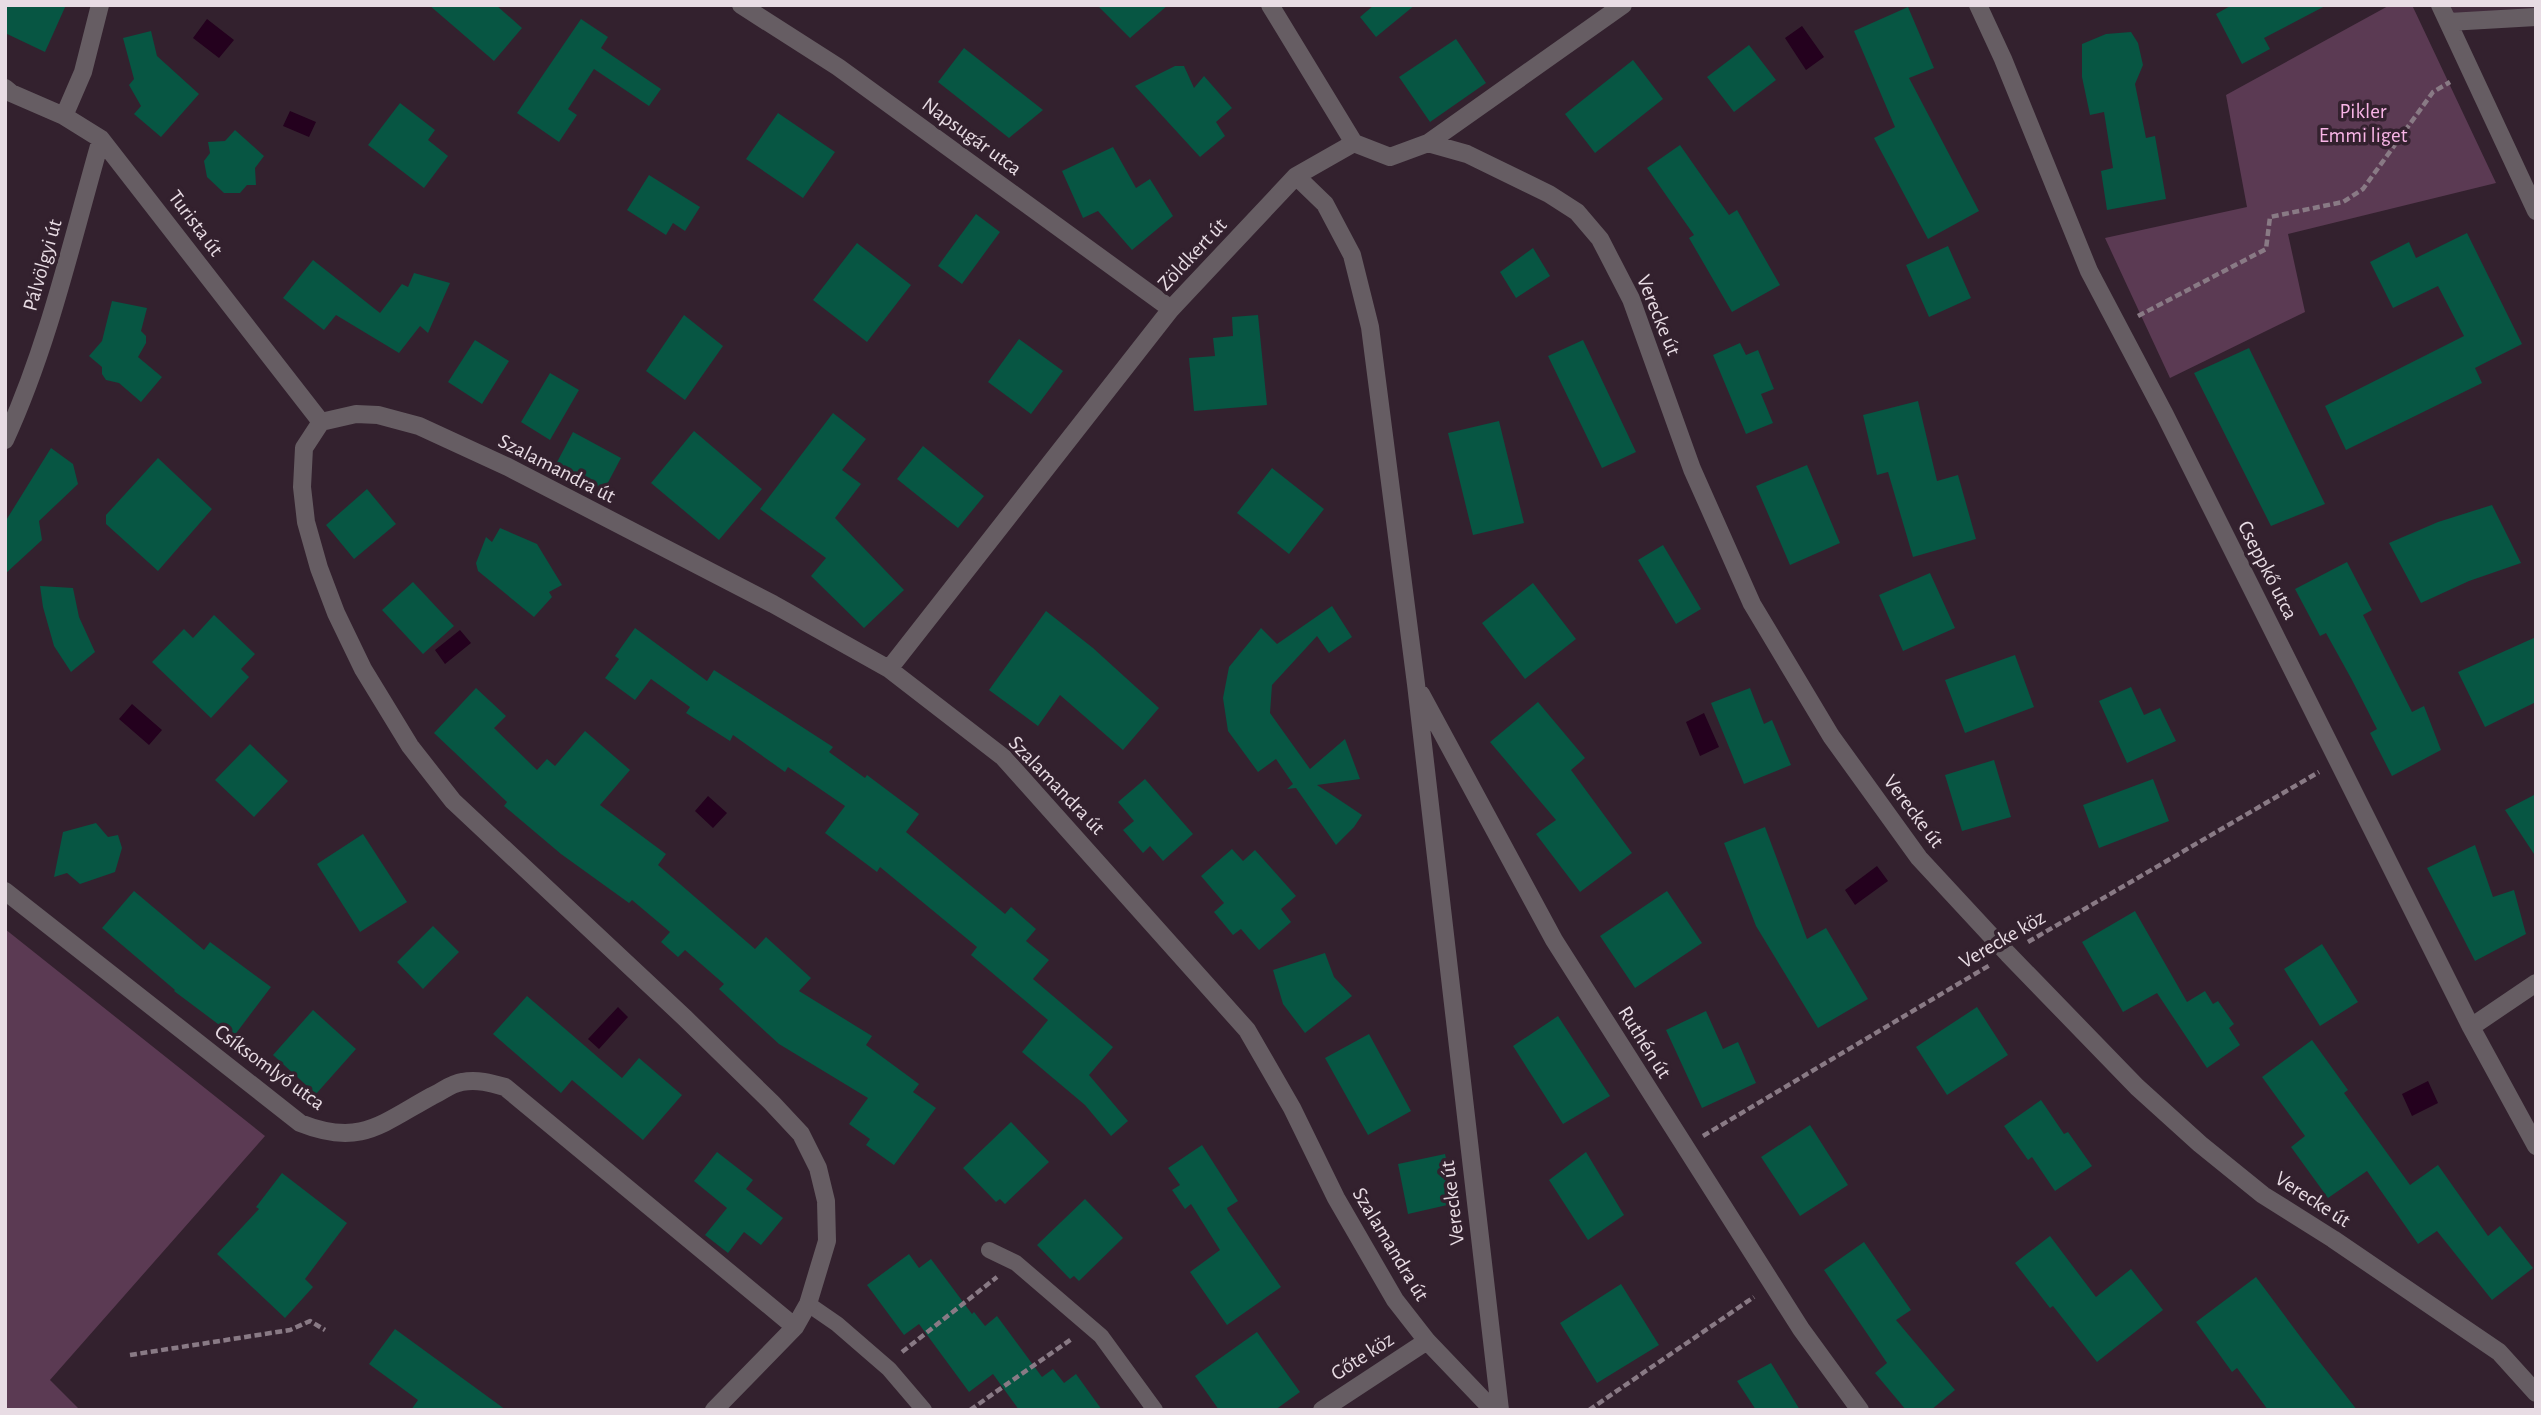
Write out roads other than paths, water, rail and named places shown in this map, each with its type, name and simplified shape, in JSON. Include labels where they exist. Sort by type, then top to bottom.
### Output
[{"type":"street","points":[[64,116],[83,72],[100,5]]},
{"type":"street","name":"Napsugár utca","points":[[741,5],[838,67],[1171,309]]},
{"type":"street","points":[[1270,5],[1354,144],[1390,157],[1427,143],[1623,5]]},
{"type":"street","name":"Cseppkő utca","points":[[1978,5],[2003,59],[2079,250],[2471,1027],[2536,1146]]},
{"type":"street","points":[[2440,5],[2536,211]]},
{"type":"street","points":[[2449,22],[2536,18]]},
{"type":"street","name":"Turista út","points":[[5,88],[64,116],[101,139],[321,422]]},
{"type":"street","name":"Pálvölgyi út","points":[[5,440],[26,395],[43,344],[101,139]]},
{"type":"street","name":"Verecke út","points":[[1427,143],[1466,155],[1549,194],[1577,212],[1600,239],[1631,299],[1692,469],[1752,604],[1831,736],[1919,858],[2137,1087],[2200,1144],[2263,1195],[2333,1239],[2499,1352],[2536,1392]]},
{"type":"street","name":"Zöldkert út","points":[[888,668],[1171,309],[1296,176],[1354,144]]},
{"type":"street","name":"Verecke út","points":[[1296,176],[1325,204],[1352,255],[1370,327],[1416,684],[1500,1410]]},
{"type":"street","name":"Szalamandra út","points":[[321,422],[356,414],[378,415],[419,426],[568,498],[773,604],[888,668],[1003,757],[1247,1030],[1292,1108],[1336,1198],[1395,1300],[1427,1341],[1493,1410]]},
{"type":"street","points":[[321,422],[304,448],[302,487],[306,522],[323,579],[363,669],[410,747],[453,801],[685,1018],[801,1134],[818,1168],[826,1201],[827,1241],[808,1304],[795,1327],[715,1410]]},
{"type":"street","name":"Ruthén út","points":[[1416,684],[1554,940],[1801,1329],[1860,1410]]},
{"type":"street","name":"Csíksomlyó utca","points":[[5,891],[300,1123],[323,1132],[345,1135],[368,1130],[460,1082],[485,1081],[505,1087],[795,1327]]},
{"type":"street","points":[[2471,1027],[2536,983]]},
{"type":"street","name":"Gőte köz","points":[[1322,1410],[1427,1341]]},
{"type":"lane","points":[[989,1250],[1016,1263],[1101,1336],[1155,1410]]},
{"type":"lane","points":[[808,1304],[885,1366],[924,1410]]},
{"type":"park label","name":"Pikler Emmi liget","points":[[2363,123]]}]
